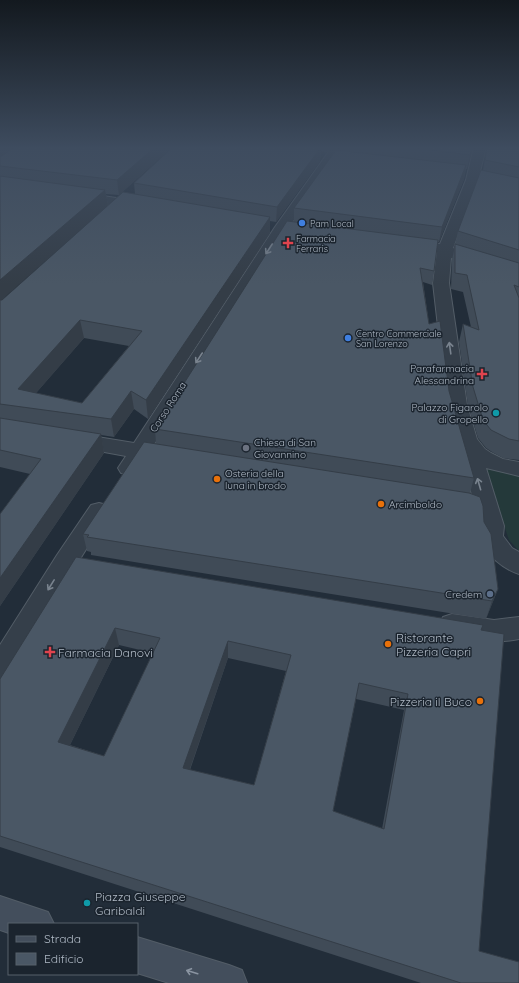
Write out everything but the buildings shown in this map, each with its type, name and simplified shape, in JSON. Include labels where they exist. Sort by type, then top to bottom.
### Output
[{"type":"street","points":[[111,213],[132,193]]},
{"type":"street","name":"Corso Roma","points":[[0,669],[78,563],[114,490],[307,193]]},
{"type":"street","points":[[467,193],[445,249],[441,283],[457,405],[492,526],[492,538],[511,559],[519,573]]},
{"type":"street","points":[[61,194],[153,207]]},
{"type":"street","points":[[391,242],[445,249],[450,253],[519,274]]},
{"type":"street","points":[[54,437],[171,456]]},
{"type":"street","points":[[468,445],[483,458],[498,465],[519,469]]},
{"type":"street","points":[[436,497],[470,502],[481,506],[488,513],[492,526]]},
{"type":"street","points":[[429,621],[492,632],[504,632],[519,628]]},
{"type":"street","points":[[492,632],[519,643]]},
{"type":"street","points":[[0,913],[33,923]]},
{"type":"street","points":[[138,955],[229,983]]},
{"type":"green space","points":[[484,467],[519,473],[519,551],[509,540]]},
{"type":"place","name":"Pam Local","points":[[302,223]]},
{"type":"place","name":"Farmacia Ferraris","points":[[288,243]]},
{"type":"place","name":"Centro Commerciale San Lorenzo","points":[[348,338]]},
{"type":"place","name":"Parafarmacia Alessandrina","points":[[482,374]]},
{"type":"place","name":"Palazzo Figarolo di Gropello","points":[[496,413]]},
{"type":"place","name":"Chiesa di San Giovannino","points":[[246,448]]},
{"type":"place","name":"Osteria della luna in brodo","points":[[217,479]]},
{"type":"place","name":"Arcimboldo","points":[[381,504]]},
{"type":"place","name":"Credem","points":[[490,594]]},
{"type":"place","name":"Ristorante Pizzeria Capri","points":[[388,644]]},
{"type":"place","name":"Farmacia Danovi","points":[[50,652]]},
{"type":"place","name":"Pizzeria il Buco","points":[[480,701]]},
{"type":"place","name":"Piazza Giuseppe Garibaldi","points":[[87,903]]}]
